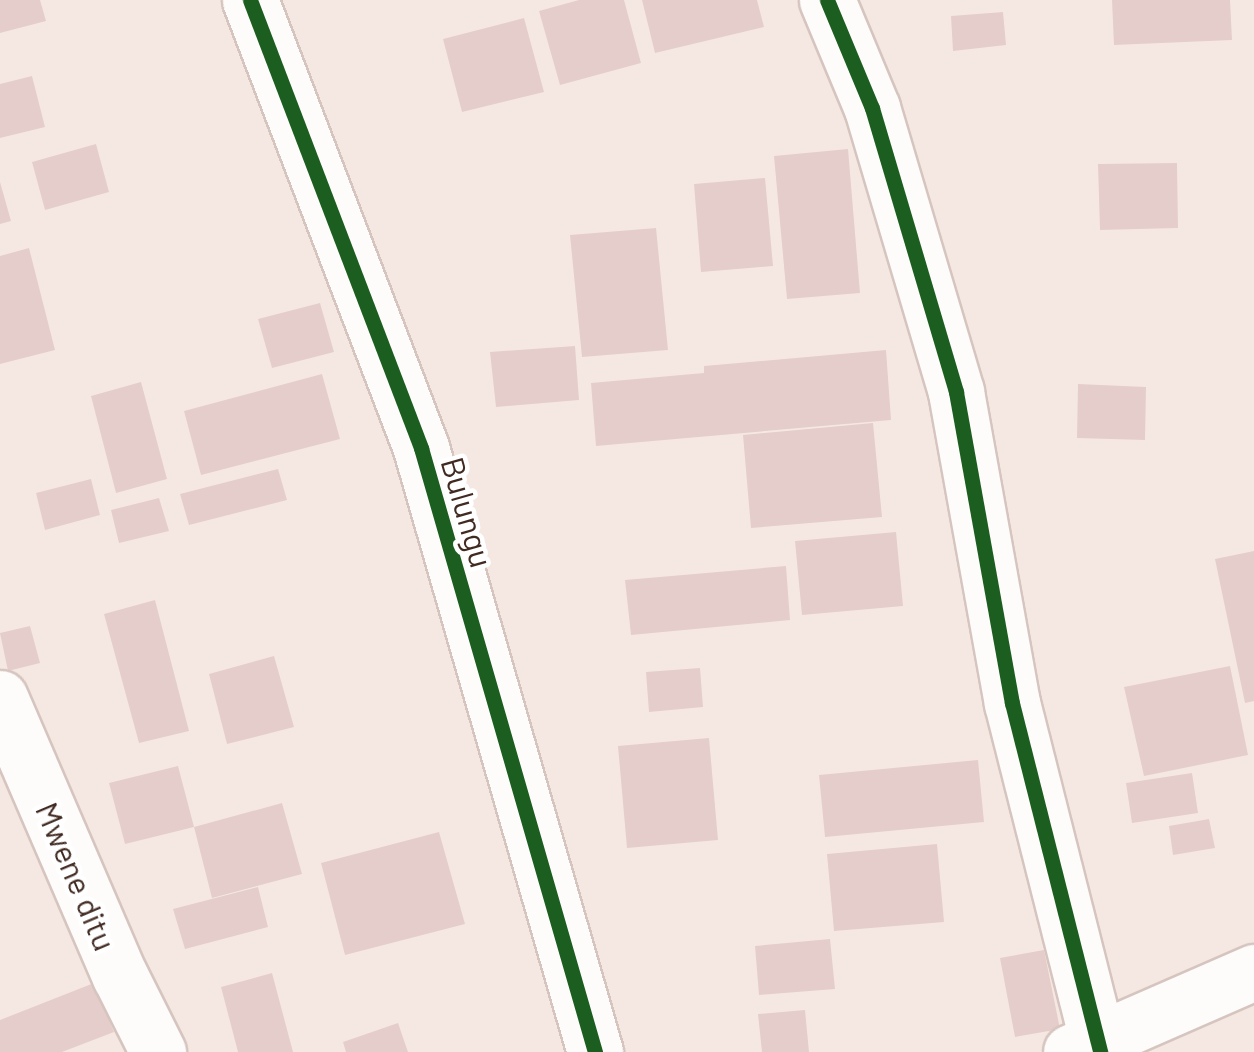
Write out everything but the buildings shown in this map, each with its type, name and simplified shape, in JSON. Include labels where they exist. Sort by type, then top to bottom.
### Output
[{"type":"street","name":"Bulungu","points":[[250,0],[421,448],[595,1052]]},
{"type":"street","points":[[827,0],[872,108],[956,392],[1012,703],[1090,1048],[1254,972]]},
{"type":"street","name":"Mwene ditu","points":[[0,698],[120,976],[158,1052]]},
{"type":"cycle path","points":[[250,0],[421,448],[595,1052]]},
{"type":"cycle path","points":[[827,0],[872,108],[956,392],[1012,703],[1100,1052]]}]
